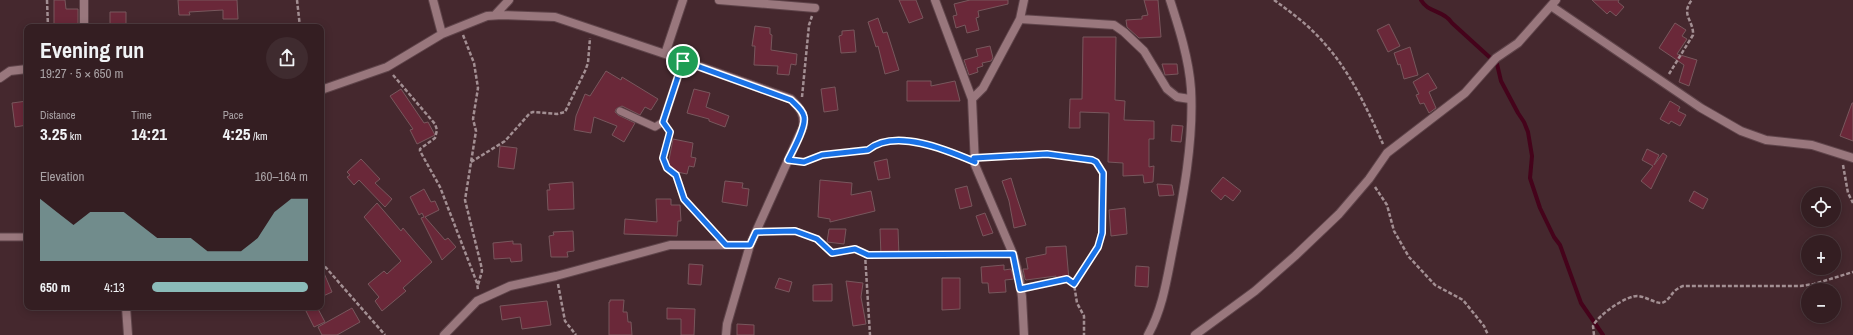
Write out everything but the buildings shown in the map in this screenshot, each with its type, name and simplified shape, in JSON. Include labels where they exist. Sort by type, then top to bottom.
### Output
[{"type":"street","points":[[84,0],[84,24]]},
{"type":"street","points":[[433,0],[442,34]]},
{"type":"street","points":[[495,15],[509,0]]},
{"type":"street","points":[[665,54],[683,0]]},
{"type":"street","points":[[719,0],[815,8]]},
{"type":"street","points":[[935,0],[972,99],[975,160],[1013,254],[1020,289],[1024,335]]},
{"type":"street","points":[[972,99],[983,88],[1020,19],[1024,0]]},
{"type":"street","points":[[1148,335],[1156,320],[1163,297],[1182,202],[1190,136],[1191,88],[1185,53],[1170,0]]},
{"type":"street","points":[[1195,335],[1255,291],[1295,256],[1339,214],[1369,179],[1387,152],[1465,93],[1496,58],[1518,43],[1553,3],[1664,84],[1701,108],[1741,130],[1766,140],[1812,145],[1839,152],[1853,158]]},
{"type":"street","points":[[324,89],[387,67],[442,34],[487,16],[495,15],[555,17],[665,54],[791,100],[801,109],[804,118],[803,127],[750,245],[727,324],[726,335]]},
{"type":"street","points":[[1020,19],[1114,25],[1124,32],[1144,51],[1167,89],[1177,97],[1190,99]]},
{"type":"street","points":[[0,78],[10,71],[24,69]]},
{"type":"street","points":[[444,335],[453,324],[477,301],[510,286],[556,276],[670,245],[750,245]]},
{"type":"street","points":[[126,310],[128,335]]},
{"type":"lane","points":[[620,111],[655,127],[663,122],[683,61]]},
{"type":"lane","points":[[0,238],[24,237]]},
{"type":"path","points":[[47,0],[48,24]]},
{"type":"path","points":[[297,0],[300,24]]},
{"type":"path","points":[[1274,0],[1324,42],[1336,58],[1364,103],[1387,152]]},
{"type":"path","points":[[1664,84],[1693,35],[1687,14],[1688,5],[1692,0]]},
{"type":"path","points":[[801,109],[809,24],[815,8]]},
{"type":"path","points":[[459,27],[474,63],[478,88],[473,119],[476,132],[465,200],[482,271],[478,287],[477,301]]},
{"type":"path","points":[[470,162],[505,141],[530,113],[557,114],[565,112],[586,67],[590,30]]},
{"type":"path","points":[[387,67],[435,124],[437,130],[436,138],[420,149],[420,151],[440,187],[478,287]]},
{"type":"path","points":[[663,122],[670,132],[663,158],[665,165],[676,175],[684,199],[726,245]]},
{"type":"path","points":[[788,160],[804,162],[819,155],[868,150],[874,145],[898,141],[946,149],[975,160],[1047,154],[1092,160],[1096,162],[1103,173],[1102,224],[1100,240],[1074,284],[1077,303],[1084,316],[1084,335]]},
{"type":"path","points":[[1839,152],[1846,177],[1848,193],[1853,202]]},
{"type":"path","points":[[1369,179],[1387,205],[1394,231],[1409,257],[1435,285],[1463,300],[1484,326],[1488,335]]},
{"type":"path","points":[[756,232],[795,231],[817,239],[830,253],[855,249],[865,254],[1013,254]]},
{"type":"path","points":[[865,254],[870,335]]},
{"type":"path","points":[[324,265],[385,335]]},
{"type":"path","points":[[1594,335],[1592,326],[1598,318],[1627,297],[1641,296],[1662,303],[1666,302],[1674,290],[1683,286],[1800,286],[1814,284],[1853,272]]},
{"type":"path","points":[[556,276],[566,321],[576,335]]},
{"type":"path","points":[[1020,289],[1067,279],[1074,284]]},
{"type":"waterway","points":[[1421,0],[1428,7],[1449,19],[1497,64],[1501,81],[1528,132],[1532,156],[1530,178],[1540,208],[1554,237],[1560,245],[1581,303],[1603,335]]},
{"type":"route","points":[[683,61],[791,100],[801,109],[804,118],[803,127],[788,160],[804,162],[819,155],[868,150],[874,145],[898,141],[946,149],[975,162],[974,158],[1047,154],[1092,160],[1096,162],[1103,173],[1102,233],[1098,247],[1074,284],[1067,279],[1020,289],[1019,276],[1013,254],[868,255],[857,249],[830,253],[823,243],[817,239],[795,231],[756,232],[750,245],[726,245],[684,199],[680,191],[676,175],[667,168],[663,158],[670,132],[663,122],[683,61]]}]
